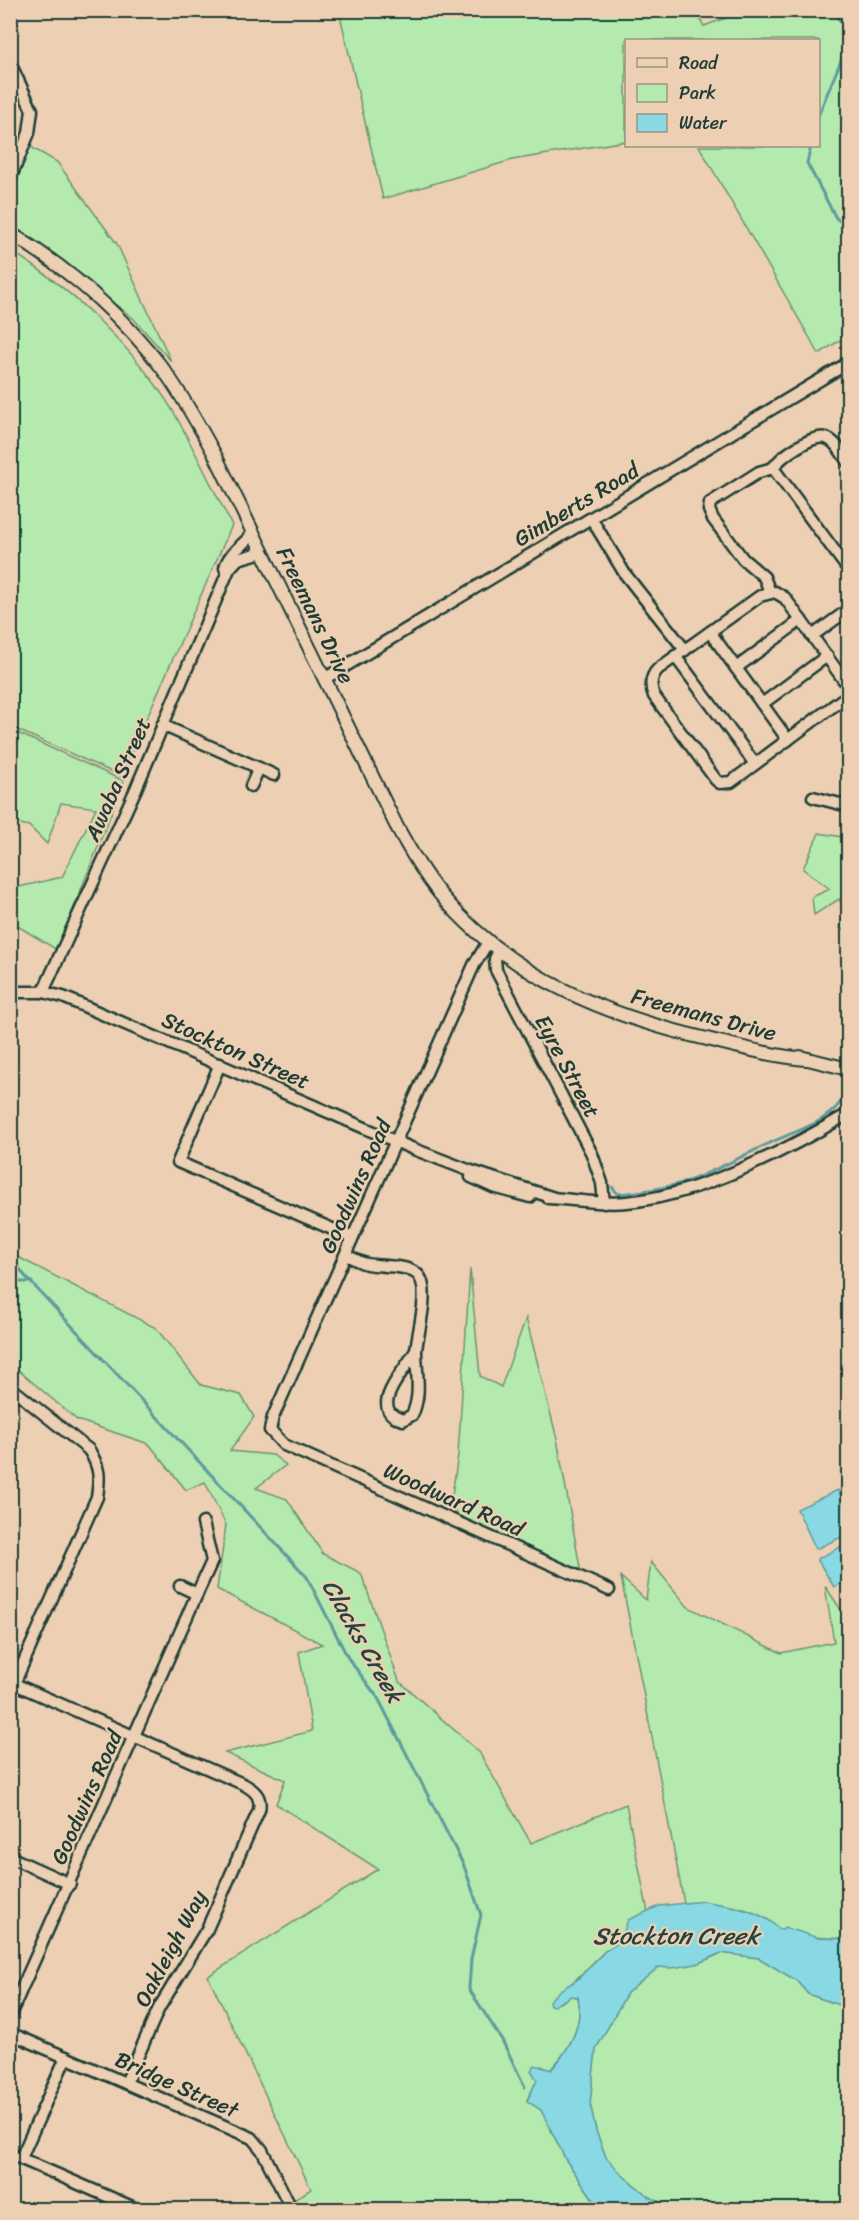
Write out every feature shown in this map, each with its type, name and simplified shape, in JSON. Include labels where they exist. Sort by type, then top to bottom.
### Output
[{"type":"main road","name":"Freemans Drive","points":[[10,233],[32,246],[82,284],[130,330],[163,370],[215,455],[411,850],[440,894],[488,942],[538,977],[592,1003],[677,1032],[783,1057],[806,1059],[849,1069]]},
{"type":"street","points":[[10,63],[27,97],[32,110],[32,120],[10,179]]},
{"type":"street","name":"Gimberts Road","points":[[324,678],[849,363]]},
{"type":"street","points":[[770,592],[764,577],[743,559],[713,519],[709,510],[710,503],[759,472],[773,468],[780,458],[814,438],[826,438],[835,444],[849,462]]},
{"type":"street","points":[[773,468],[849,569]]},
{"type":"street","points":[[591,518],[626,574],[755,764]]},
{"type":"street","name":"Awaba Street","points":[[224,580],[226,563],[230,556],[253,532]]},
{"type":"street","name":"Awaba Street","points":[[43,992],[135,791],[224,580],[233,563],[238,559],[262,552]]},
{"type":"street","points":[[849,686],[784,598],[775,592],[760,596],[680,653],[654,673],[651,683],[654,696],[716,780],[726,783],[731,782],[849,695]]},
{"type":"street","points":[[812,636],[849,610]]},
{"type":"street","points":[[736,668],[801,620]]},
{"type":"street","points":[[710,632],[788,740]]},
{"type":"street","points":[[762,704],[827,656]]},
{"type":"street","points":[[162,725],[274,775]]},
{"type":"street","points":[[251,786],[259,768]]},
{"type":"street","points":[[813,797],[849,806]]},
{"type":"street","name":"Goodwins Road","points":[[284,1445],[270,1430],[273,1417],[474,965],[488,942]]},
{"type":"street","name":"Eyre Street","points":[[499,950],[495,959],[495,970],[592,1154],[602,1183],[604,1203]]},
{"type":"street","name":"Stockton Street","points":[[10,992],[43,992],[83,1005],[411,1148],[468,1170],[554,1198],[604,1203],[649,1199],[702,1185],[771,1154],[849,1114]]},
{"type":"street","points":[[220,1064],[178,1162],[353,1238]]},
{"type":"street","points":[[346,1255],[366,1264],[407,1270],[417,1274],[422,1282],[423,1300],[416,1350],[417,1401],[412,1415],[403,1420],[394,1417],[386,1406],[398,1377],[411,1362],[416,1350]]},
{"type":"street","points":[[10,1387],[89,1450],[98,1464],[100,1480],[97,1497],[12,1683],[135,1735]]},
{"type":"street","name":"Woodward Road","points":[[284,1445],[609,1590]]},
{"type":"street","name":"Goodwins Road","points":[[10,2015],[212,1561],[203,1523]]},
{"type":"street","points":[[180,1586],[197,1594]]},
{"type":"street","name":"Oakleigh Way","points":[[126,2083],[159,2007],[207,1929],[259,1810],[259,1798],[256,1793],[243,1784],[135,1735]]},
{"type":"street","points":[[10,1857],[70,1884]]},
{"type":"street","name":"Bridge Street","points":[[10,2033],[252,2138],[262,2150],[292,2210]]},
{"type":"street","points":[[66,2057],[16,2156],[139,2210]]},
{"type":"green space","points":[[695,10],[704,26],[745,11],[848,11],[848,335],[819,354],[700,147],[820,147],[820,39],[625,39],[625,141],[512,160],[383,199],[339,11]]},
{"type":"green space","points":[[29,146],[57,162],[117,244],[171,361],[133,318],[11,224],[11,199]]},
{"type":"green space","points":[[11,251],[79,302],[101,322],[141,366],[173,411],[232,525],[121,776],[11,727]]},
{"type":"green space","points":[[11,730],[124,781],[57,950],[11,922],[10,889],[62,877],[96,808],[61,803],[47,844],[29,826],[11,822]]},
{"type":"green space","points":[[819,833],[848,838],[848,933],[840,928],[845,909],[839,899],[814,915],[812,897],[830,889],[803,869]]},
{"type":"green space","points":[[10,1253],[156,1328],[201,1385],[241,1395],[254,1417],[230,1451],[273,1455],[286,1465],[256,1488],[287,1499],[323,1554],[361,1573],[399,1681],[479,1752],[531,1843],[626,1804],[648,1912],[629,1920],[620,1942],[605,1951],[570,1985],[562,2002],[571,1996],[578,1997],[577,2028],[569,2046],[550,2070],[541,2066],[527,2100],[541,2110],[566,2160],[600,2209],[280,2209],[311,2189],[208,1976],[378,1869],[276,1804],[285,1780],[225,1753],[312,1731],[299,1652],[322,1644],[217,1589],[226,1525],[205,1482],[186,1490],[149,1444],[77,1420],[11,1364]]},
{"type":"green space","points":[[470,1269],[480,1376],[501,1387],[526,1318],[557,1439],[581,1573],[457,1515],[451,1502],[458,1455]]},
{"type":"green space","points":[[651,1562],[688,1607],[781,1653],[834,1642],[825,1586],[848,1620],[848,1939],[814,1937],[788,1932],[778,1928],[767,1919],[736,1907],[715,1903],[684,1903],[621,1577],[646,1600]]},
{"type":"green space","points":[[721,1953],[759,1958],[797,1981],[808,1994],[839,2005],[848,1999],[848,2209],[722,2210],[719,2206],[673,2209],[648,2196],[621,2174],[606,2157],[596,2131],[590,2103],[596,2049],[627,1993],[659,1967],[691,1964]]},
{"type":"water","points":[[838,1490],[848,1513],[848,1534],[816,1549],[797,1509]]},
{"type":"water","points":[[848,1543],[848,1580],[834,1587],[817,1559]]},
{"type":"water","name":"Stockton Creek","points":[[703,1901],[751,1912],[767,1919],[781,1930],[785,1927],[818,1938],[848,1939],[848,1999],[839,2005],[808,1994],[797,1981],[759,1958],[721,1953],[696,1964],[672,1968],[659,1967],[627,1993],[596,2049],[590,2103],[596,2131],[606,2157],[621,2174],[648,2196],[673,2209],[600,2209],[566,2160],[541,2110],[527,2101],[537,2080],[531,2070],[535,2065],[551,2070],[564,2054],[577,2027],[578,1997],[571,1996],[554,2006],[550,2005],[549,2001],[560,1990],[577,1980],[605,1951],[620,1942],[628,1920],[659,1906]]},
{"type":"waterway","points":[[820,111],[842,58],[845,28],[832,10]]},
{"type":"waterway","points":[[811,147],[807,163],[836,218],[848,227]]},
{"type":"waterway","points":[[612,1187],[618,1194],[661,1188],[693,1179],[816,1123],[833,1111],[848,1092]]},
{"type":"waterway","name":"Clacks Creek","points":[[10,1256],[25,1276],[307,1577],[348,1658],[378,1698],[464,1866],[481,1915],[471,1959],[469,1989],[502,2040],[525,2087]]},
{"type":"waterway","name":"Clacks Creek","points":[[10,1282],[32,1282]]}]
